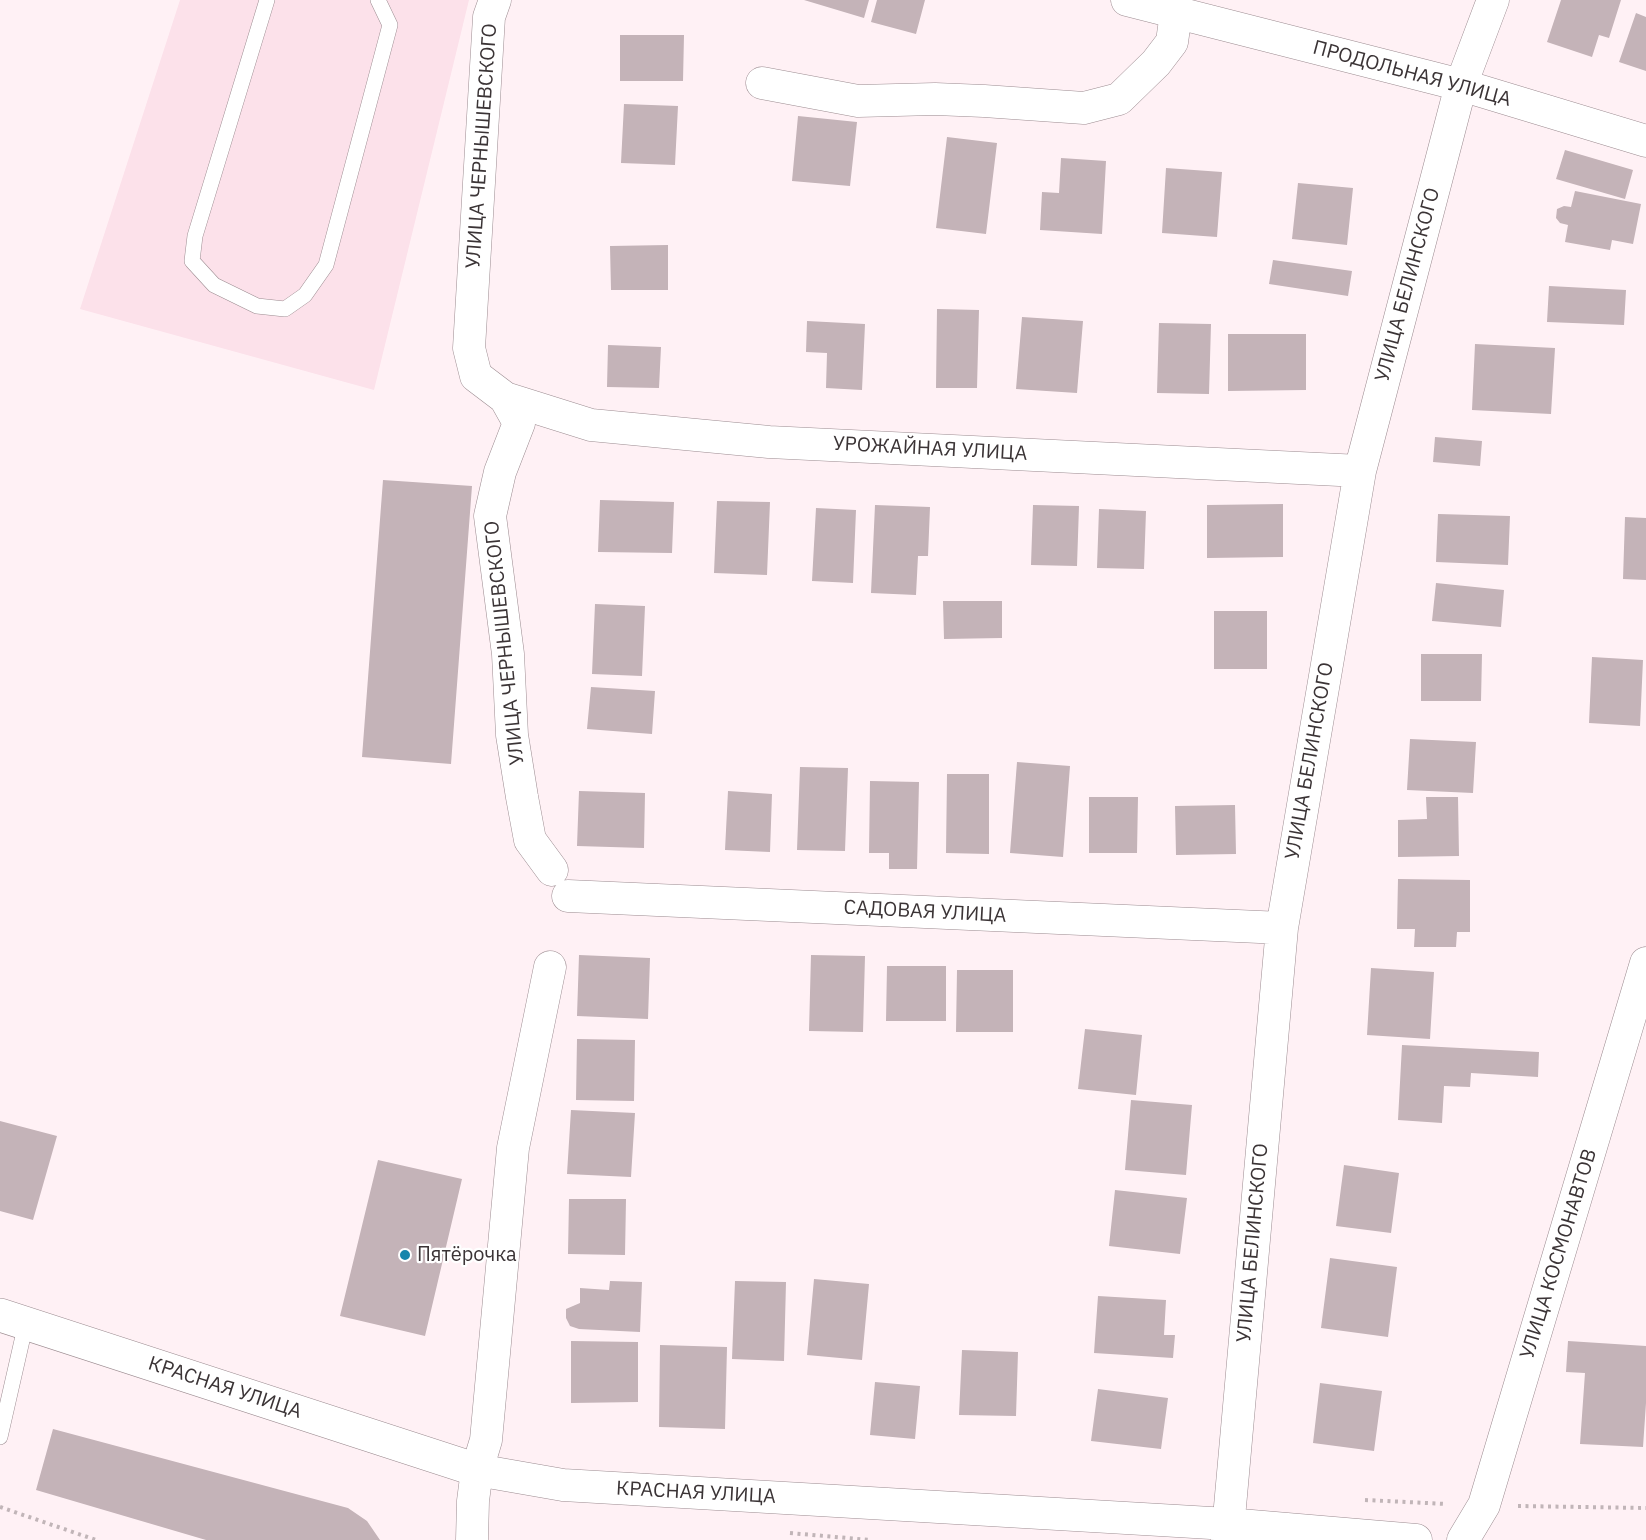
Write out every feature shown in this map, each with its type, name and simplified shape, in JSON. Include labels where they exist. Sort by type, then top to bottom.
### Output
[{"type":"street","name":"УЛИЦА ЧЕРНЫШЕВСКОГО","points":[[495,0],[489,17],[469,348],[476,376],[505,398],[519,423],[500,472],[490,516],[508,654],[512,735],[522,797],[530,840],[552,870]]},
{"type":"street","name":"ПРОДОЛЬНАЯ УЛИЦА","points":[[1127,0],[1461,85],[1646,141]]},
{"type":"street","name":"УЛИЦА БЕЛИНСКОГО","points":[[1227,1532],[1282,928],[1360,471],[1461,85],[1493,0]]},
{"type":"street","points":[[762,83],[858,100],[984,100],[1084,108],[1119,99],[1156,63],[1172,42],[1176,13]]},
{"type":"street","name":"УРОЖАЙНАЯ УЛИЦА","points":[[505,398],[591,425],[769,442],[1360,471]]},
{"type":"street","name":"САДОВАЯ УЛИЦА","points":[[568,896],[1282,928]]},
{"type":"street","name":"УЛИЦА КОСМОНАВТОВ","points":[[1463,1540],[1484,1505],[1646,963]]},
{"type":"street","points":[[472,1540],[477,1470],[486,1440],[513,1148],[550,967]]},
{"type":"street","name":"КРАСНАЯ УЛИЦА","points":[[13,1319],[477,1470],[563,1485],[1227,1532],[1416,1540]]},
{"type":"lane","points":[[267,0],[195,236],[192,261],[214,285],[257,306],[285,309],[305,295],[326,265],[390,25],[378,0]]},
{"type":"lane","points":[[0,1437],[13,1319]]},
{"type":"path","points":[[1357,1500],[1646,1508]]},
{"type":"path","points":[[0,1507],[96,1540]]},
{"type":"shaded area","points":[[180,0],[469,0],[374,390],[80,309]]},
{"type":"building","points":[[804,0],[869,0],[864,18]]},
{"type":"building","points":[[877,0],[925,0],[916,34],[871,22]]},
{"type":"building","points":[[1561,0],[1621,0],[1609,38],[1599,35],[1592,57],[1547,42]]},
{"type":"building","points":[[1636,13],[1646,17],[1646,71],[1619,62]]},
{"type":"building","points":[[620,35],[684,35],[683,81],[620,81]]},
{"type":"building","points":[[624,104],[678,106],[675,165],[621,163]]},
{"type":"building","points":[[798,116],[857,122],[850,186],[792,181]]},
{"type":"building","points":[[947,137],[997,143],[986,234],[936,228]]},
{"type":"building","points":[[1565,150],[1633,170],[1625,199],[1556,179]]},
{"type":"building","points":[[1061,158],[1106,161],[1102,234],[1040,230],[1042,192],[1059,193]]},
{"type":"building","points":[[1166,168],[1222,172],[1217,237],[1162,233]]},
{"type":"building","points":[[1298,183],[1353,188],[1347,245],[1292,239]]},
{"type":"building","points":[[1575,191],[1641,204],[1633,244],[1612,240],[1610,250],[1565,242],[1568,225],[1560,223],[1556,218],[1557,209],[1564,206],[1571,207]]},
{"type":"building","points":[[668,245],[668,290],[611,290],[610,246]]},
{"type":"building","points":[[1273,260],[1352,271],[1348,296],[1269,284]]},
{"type":"building","points":[[1549,286],[1626,290],[1624,325],[1547,322]]},
{"type":"building","points":[[937,309],[979,310],[977,388],[936,388]]},
{"type":"building","points":[[1022,317],[1083,321],[1077,393],[1016,389]]},
{"type":"building","points":[[807,321],[865,324],[862,390],[826,388],[827,353],[806,352]]},
{"type":"building","points":[[1159,323],[1211,324],[1209,394],[1157,393]]},
{"type":"building","points":[[1228,334],[1306,334],[1306,390],[1228,391]]},
{"type":"building","points":[[1475,344],[1555,348],[1551,414],[1472,410]]},
{"type":"building","points":[[608,345],[661,347],[659,388],[607,387]]},
{"type":"building","points":[[1435,437],[1482,441],[1480,466],[1433,462]]},
{"type":"building","points":[[383,480],[472,486],[451,764],[362,757]]},
{"type":"building","points":[[600,500],[674,502],[672,553],[598,552]]},
{"type":"building","points":[[717,501],[770,502],[767,575],[714,573]]},
{"type":"building","points":[[1283,504],[1283,557],[1207,558],[1207,505]]},
{"type":"building","points":[[875,505],[930,507],[928,556],[918,556],[916,595],[871,593]]},
{"type":"building","points":[[1033,505],[1079,506],[1077,566],[1031,565]]},
{"type":"building","points":[[816,508],[856,510],[853,583],[812,581]]},
{"type":"building","points":[[1099,509],[1146,511],[1144,569],[1097,568]]},
{"type":"building","points":[[1438,514],[1510,516],[1508,565],[1436,562]]},
{"type":"building","points":[[1625,517],[1646,518],[1646,580],[1623,579]]},
{"type":"building","points":[[1436,583],[1504,590],[1501,627],[1432,621]]},
{"type":"building","points":[[943,601],[1002,601],[1002,638],[944,639]]},
{"type":"building","points":[[595,604],[645,606],[642,676],[592,674]]},
{"type":"building","points":[[1214,611],[1267,611],[1267,669],[1214,669]]},
{"type":"building","points":[[1421,654],[1482,654],[1481,701],[1421,701]]},
{"type":"building","points":[[1592,657],[1643,660],[1640,726],[1589,723]]},
{"type":"building","points":[[591,687],[655,691],[652,734],[587,729]]},
{"type":"building","points":[[1410,739],[1476,742],[1473,793],[1407,790]]},
{"type":"building","points":[[1017,762],[1070,766],[1063,857],[1010,853]]},
{"type":"building","points":[[800,767],[848,768],[845,851],[797,850]]},
{"type":"building","points":[[947,774],[989,774],[989,854],[946,853]]},
{"type":"building","points":[[870,781],[919,782],[917,869],[889,869],[889,853],[869,853]]},
{"type":"building","points":[[579,791],[645,793],[644,848],[577,846]]},
{"type":"building","points":[[728,791],[772,794],[770,852],[725,850]]},
{"type":"building","points":[[1089,797],[1138,797],[1137,853],[1089,853]]},
{"type":"building","points":[[1426,797],[1458,797],[1459,856],[1398,857],[1398,820],[1427,819]]},
{"type":"building","points":[[1235,805],[1236,854],[1176,855],[1175,806]]},
{"type":"building","points":[[1398,879],[1470,880],[1470,932],[1457,932],[1456,947],[1414,947],[1415,929],[1397,929]]},
{"type":"building","points":[[579,955],[650,958],[648,1019],[577,1016]]},
{"type":"building","points":[[811,955],[865,956],[863,1032],[809,1031]]},
{"type":"building","points":[[887,966],[946,966],[946,1021],[886,1021]]},
{"type":"building","points":[[1371,968],[1434,972],[1430,1039],[1367,1035]]},
{"type":"building","points":[[957,970],[1013,970],[1013,1032],[956,1032]]},
{"type":"building","points":[[1085,1029],[1142,1035],[1136,1095],[1078,1089]]},
{"type":"building","points":[[577,1039],[635,1040],[634,1101],[576,1100]]},
{"type":"building","points":[[1402,1045],[1539,1052],[1538,1077],[1471,1073],[1470,1087],[1444,1086],[1442,1123],[1398,1120]]},
{"type":"building","points":[[1131,1100],[1192,1105],[1186,1175],[1125,1170]]},
{"type":"building","points":[[571,1110],[635,1113],[631,1177],[567,1174]]},
{"type":"building","points":[[0,1121],[57,1136],[33,1220],[0,1211]]},
{"type":"building","points":[[378,1160],[462,1179],[425,1336],[340,1316]]},
{"type":"building","points":[[1344,1165],[1399,1173],[1391,1233],[1336,1226]]},
{"type":"building","points":[[1115,1190],[1187,1198],[1180,1254],[1109,1246]]},
{"type":"building","points":[[569,1199],[626,1199],[625,1255],[568,1254]]},
{"type":"building","points":[[1330,1258],[1397,1267],[1388,1337],[1321,1328]]},
{"type":"building","points":[[814,1279],[869,1284],[862,1360],[807,1355]]},
{"type":"building","points":[[610,1281],[642,1282],[640,1332],[579,1329],[570,1326],[566,1318],[566,1309],[580,1303],[580,1288],[609,1290]]},
{"type":"building","points":[[735,1281],[786,1282],[784,1361],[732,1359]]},
{"type":"building","points":[[1098,1296],[1166,1300],[1164,1335],[1175,1335],[1173,1358],[1094,1353]]},
{"type":"building","points":[[571,1341],[638,1342],[638,1402],[571,1403]]},
{"type":"building","points":[[1568,1341],[1646,1346],[1643,1447],[1580,1444],[1585,1373],[1566,1372]]},
{"type":"building","points":[[660,1345],[727,1347],[725,1429],[659,1427]]},
{"type":"building","points":[[962,1350],[1018,1352],[1016,1416],[959,1415]]},
{"type":"building","points":[[875,1382],[920,1386],[915,1439],[870,1435]]},
{"type":"building","points":[[1320,1383],[1382,1391],[1374,1451],[1313,1443]]},
{"type":"building","points":[[1098,1389],[1168,1398],[1161,1449],[1091,1441]]},
{"type":"building","points":[[53,1429],[348,1508],[367,1521],[380,1540],[206,1540],[36,1490]]},
{"type":"place","name":"Пятёрочка","points":[[405,1255]]}]
